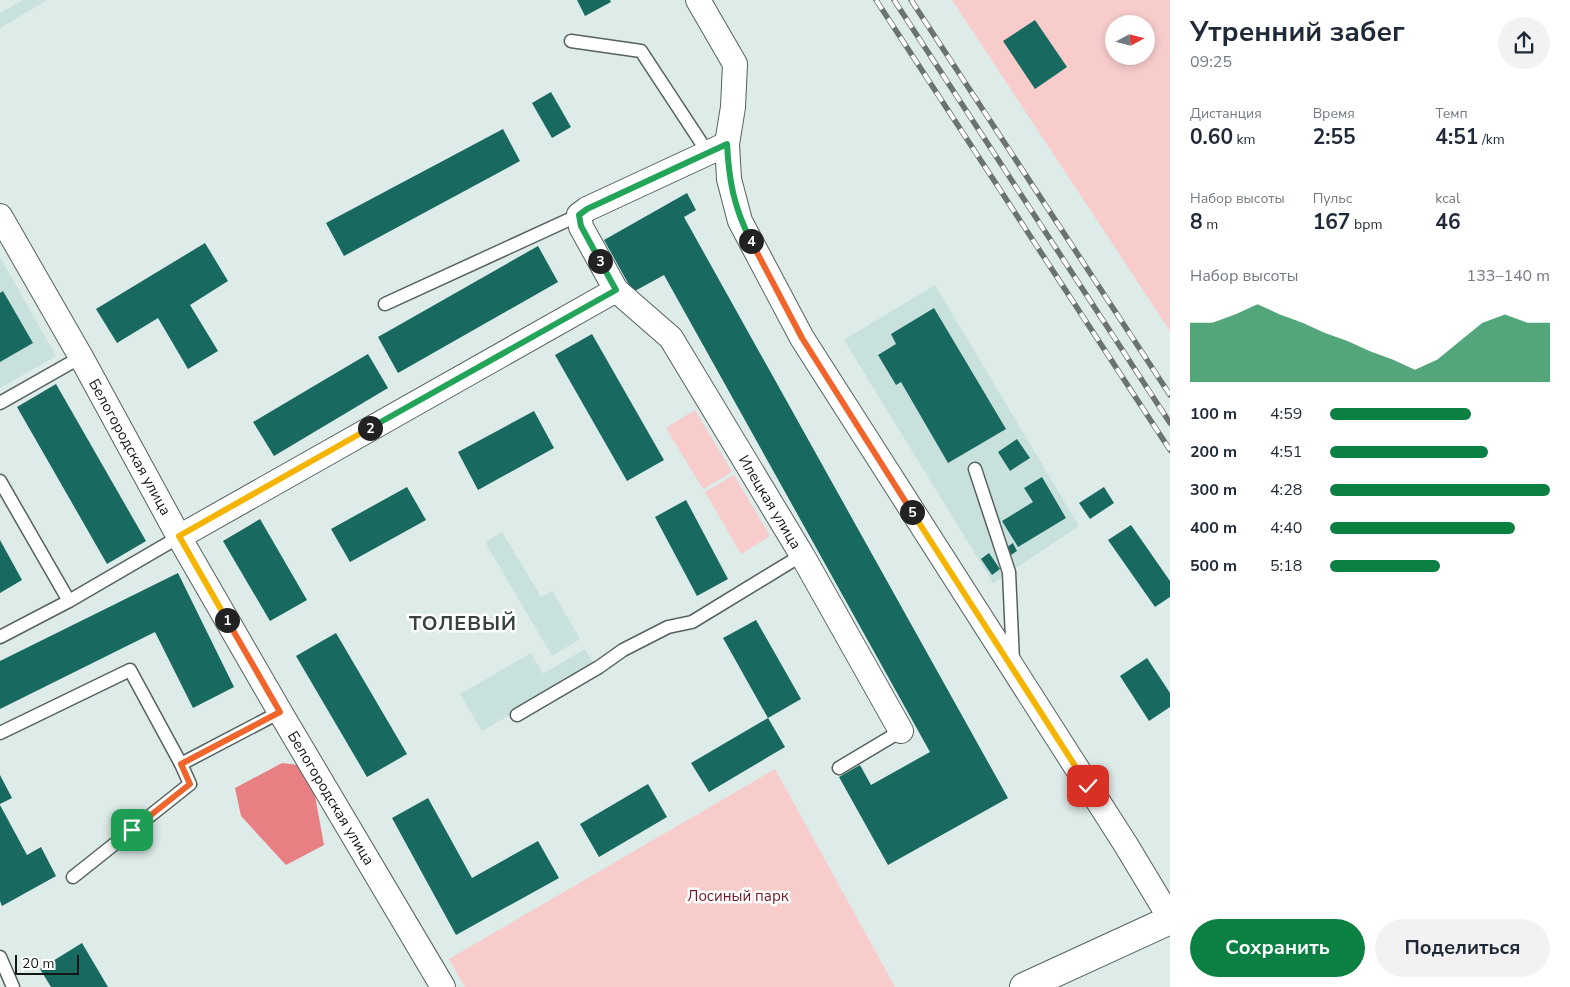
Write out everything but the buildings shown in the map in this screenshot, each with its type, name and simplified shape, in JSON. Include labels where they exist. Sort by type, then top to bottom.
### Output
[{"type":"main road","points":[[1024,987],[1170,919]]},
{"type":"street","points":[[698,0],[735,64],[733,107],[717,148],[729,179],[740,221],[802,338],[1121,837],[1170,919]]},
{"type":"street","points":[[179,536],[616,290],[581,226],[579,215],[587,209],[717,148]]},
{"type":"street","name":"Белогородская улица","points":[[0,216],[280,712],[443,987]]},
{"type":"street","name":"Илецкая улица","points":[[616,290],[671,338],[802,556],[901,730]]},
{"type":"lane","points":[[571,41],[641,51],[717,148]]},
{"type":"lane","points":[[385,304],[579,215]]},
{"type":"lane","points":[[0,403],[81,357]]},
{"type":"lane","points":[[975,469],[1009,572],[1014,669]]},
{"type":"lane","points":[[0,481],[69,601]]},
{"type":"lane","points":[[0,637],[69,601],[179,536]]},
{"type":"lane","points":[[517,714],[599,667],[623,650],[668,627],[692,622],[802,556]]},
{"type":"lane","points":[[0,733],[130,670],[181,764],[190,784],[73,877]]},
{"type":"lane","points":[[181,764],[280,712]]},
{"type":"lane","points":[[839,768],[901,730]]},
{"type":"lane","points":[[0,957],[13,987]]},
{"type":"shaded area","points":[[23,0],[47,0],[0,28],[0,13]]},
{"type":"shaded area","points":[[0,257],[56,356],[0,388]]},
{"type":"shaded area","points":[[935,285],[1079,526],[993,583],[844,340]]},
{"type":"shaded area","points":[[502,532],[541,597],[552,591],[580,639],[552,656],[485,542]]},
{"type":"shaded area","points":[[585,649],[595,666],[482,731],[460,694],[531,653],[543,674]]},
{"type":"shaded area","points":[[282,763],[299,765],[315,796],[324,845],[286,865],[241,816],[235,788]]},
{"type":"green space","points":[[952,0],[1170,0],[1170,331]]},
{"type":"green space","points":[[695,410],[732,472],[703,489],[666,428]]},
{"type":"green space","points":[[734,475],[770,536],[741,554],[705,492]]},
{"type":"green space","name":"Лосиный парк","points":[[775,769],[895,987],[465,987],[449,959]]},
{"type":"railway","points":[[876,0],[1170,450]]},
{"type":"railway","points":[[894,0],[1170,423]]},
{"type":"railway","points":[[911,0],[1170,395]]},
{"type":"district","name":"ТОЛЕВЫЙ","points":[[463,623]]},
{"type":"route","points":[[132,830],[190,784],[181,764],[280,712],[179,536],[616,290],[581,226],[579,215],[587,209],[727,144],[729,179],[740,221],[802,338],[1088,786]]}]
